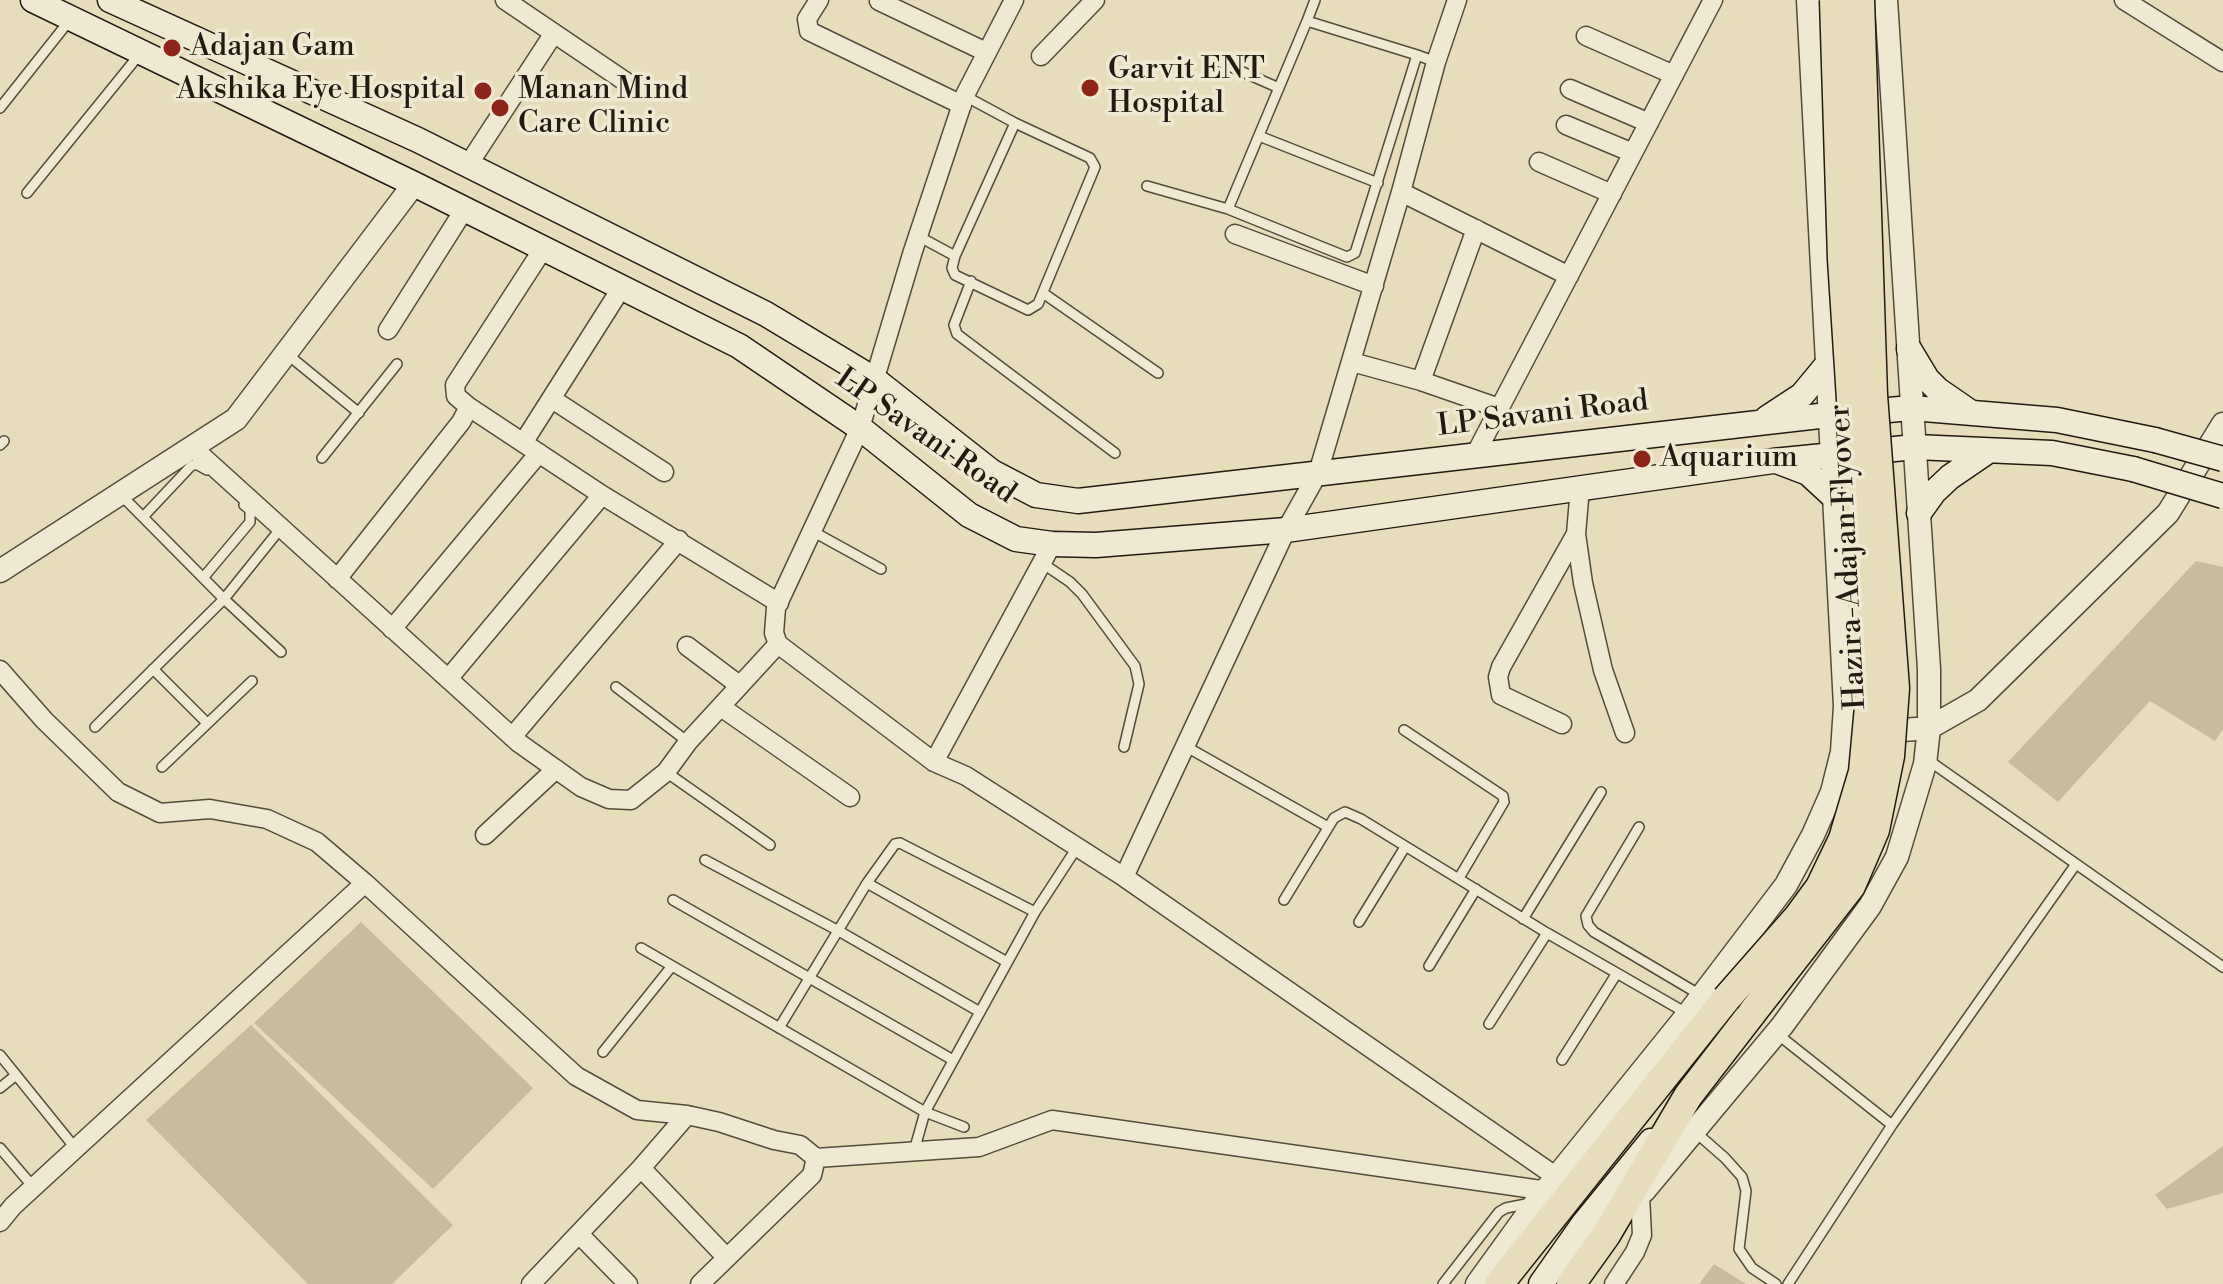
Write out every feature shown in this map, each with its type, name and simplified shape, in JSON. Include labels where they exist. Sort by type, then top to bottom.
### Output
[{"type":"highway","name":"Hazira-Adajan Flyover","points":[[1499,1284],[1659,1084],[1705,1003],[1798,917],[1820,887],[1843,839],[1863,772],[1870,696],[1842,259],[1834,0]]},
{"type":"highway","name":"Hazira-Adajan Flyover","points":[[1571,1284],[1595,1229],[1688,1096],[1851,886],[1875,830],[1890,756],[1895,688],[1873,395],[1860,0]]},
{"type":"main road","name":"LP Savani Road","points":[[33,0],[414,184],[739,346],[860,428],[969,515],[1047,554],[1096,545],[1286,530],[1773,461],[1915,447],[2052,453],[2133,469],[2223,496]]},
{"type":"main road","name":"LP Savani Road","points":[[117,1],[468,165],[766,314],[874,379],[992,472],[1036,495],[1078,501],[1912,408],[2057,420],[2155,440],[2223,459]]},
{"type":"main road","points":[[1909,349],[1927,379],[1973,413]]},
{"type":"main road","points":[[1757,423],[1802,395],[1826,366]]},
{"type":"main road","points":[[1919,513],[1950,477],[1988,451]]},
{"type":"main road","points":[[1773,461],[1808,473],[1833,496]]},
{"type":"main road","points":[[1541,1284],[1595,1229],[1659,1084]]},
{"type":"street","points":[[505,0],[629,84]]},
{"type":"street","points":[[819,0],[807,19],[809,31],[964,100]]},
{"type":"street","points":[[1014,0],[964,100],[918,236],[860,428],[779,603],[774,633],[778,644],[934,762],[966,776],[1124,877],[1548,1190]]},
{"type":"street","points":[[1041,56],[1095,0]]},
{"type":"street","points":[[1124,877],[1286,530],[1318,473],[1436,62],[1457,0]]},
{"type":"street","points":[[1475,455],[1713,0]]},
{"type":"street","points":[[1477,1284],[1548,1190],[1705,1003],[1792,876],[1832,792],[1843,734],[1844,670],[1808,0]]},
{"type":"street","points":[[1595,1229],[1640,1196],[1776,1033],[1870,906],[1897,857],[1926,758],[1929,669],[1886,0]]},
{"type":"street","points":[[2124,0],[2223,62]]},
{"type":"street","points":[[879,1],[986,52]]},
{"type":"street","points":[[468,165],[554,33]]},
{"type":"street","points":[[1586,36],[1674,75]]},
{"type":"street","points":[[1570,89],[1649,123]]},
{"type":"street","points":[[1566,125],[1633,153]]},
{"type":"street","points":[[1539,162],[1612,194]]},
{"type":"street","points":[[0,571],[236,419],[414,184]]},
{"type":"street","points":[[1401,192],[1569,276]]},
{"type":"street","points":[[388,330],[464,210]]},
{"type":"street","points":[[1421,381],[1476,229]]},
{"type":"street","points":[[1235,234],[1374,286]]},
{"type":"street","points":[[543,249],[455,385],[456,396],[602,495],[779,603]]},
{"type":"street","points":[[392,629],[531,448],[552,399],[622,287]]},
{"type":"street","points":[[1352,362],[1421,381],[1499,408]]},
{"type":"street","points":[[552,399],[664,472]]},
{"type":"street","points":[[337,579],[461,422],[469,407]]},
{"type":"street","points":[[1843,734],[1929,728],[1978,700],[2168,513],[2223,424]]},
{"type":"street","points":[[192,447],[512,737],[581,787],[609,799],[631,800],[666,772],[688,742],[778,644]]},
{"type":"street","points":[[1580,488],[1576,534],[1583,583],[1603,670],[1625,733]]},
{"type":"street","points":[[448,679],[602,495]]},
{"type":"street","points":[[1562,724],[1501,695],[1498,677],[1576,534]]},
{"type":"street","points":[[512,737],[679,540]]},
{"type":"street","points":[[934,762],[1047,554]]},
{"type":"street","points":[[687,646],[739,685]]},
{"type":"street","points":[[0,670],[44,720],[118,792],[160,813],[210,809],[267,819],[317,842],[576,1076],[637,1110],[687,1115],[800,1145],[816,1158],[990,1144],[1052,1120],[1548,1190]]},
{"type":"street","points":[[721,707],[850,797]]},
{"type":"street","points":[[485,835],[556,769]]},
{"type":"street","points":[[0,1222],[6,1209],[34,1188],[365,883]]},
{"type":"street","points":[[531,1284],[687,1115]]},
{"type":"street","points":[[700,1284],[812,1175],[816,1158]]},
{"type":"street","points":[[641,1168],[727,1258]]},
{"type":"street","points":[[1614,1284],[1642,1235],[1640,1196]]},
{"type":"street","points":[[579,1234],[628,1284]]},
{"type":"lane","points":[[1228,209],[1315,0]]},
{"type":"lane","points":[[0,108],[71,18]]},
{"type":"lane","points":[[1307,21],[1436,62]]},
{"type":"lane","points":[[27,193],[142,53]]},
{"type":"lane","points":[[1147,186],[1228,209],[1347,257],[1355,253],[1360,242],[1417,55]]},
{"type":"lane","points":[[1220,62],[1279,88]]},
{"type":"lane","points":[[964,100],[1015,123],[1090,158],[1095,167],[1038,304],[1028,310],[953,273],[955,256],[1015,123]]},
{"type":"lane","points":[[1259,136],[1378,183]]},
{"type":"lane","points":[[918,236],[955,256]]},
{"type":"lane","points":[[971,281],[954,325],[957,334],[1115,453]]},
{"type":"lane","points":[[1043,293],[1158,373]]},
{"type":"lane","points":[[286,353],[359,413]]},
{"type":"lane","points":[[322,458],[397,364]]},
{"type":"lane","points":[[143,517],[196,464],[204,466],[250,510],[250,522],[203,578]]},
{"type":"lane","points":[[120,494],[281,652]]},
{"type":"lane","points":[[95,727],[224,599],[282,528]]},
{"type":"lane","points":[[812,531],[881,569]]},
{"type":"lane","points":[[1047,554],[1082,594],[1135,666],[1139,684],[1124,747]]},
{"type":"lane","points":[[153,669],[207,723]]},
{"type":"lane","points":[[162,767],[252,681]]},
{"type":"lane","points":[[616,687],[688,742]]},
{"type":"lane","points":[[1404,730],[1503,796],[1504,802],[1459,878]]},
{"type":"lane","points":[[1185,746],[1328,827]]},
{"type":"lane","points":[[1926,758],[2223,967]]},
{"type":"lane","points":[[666,772],[770,845]]},
{"type":"lane","points":[[1523,919],[1601,792]]},
{"type":"lane","points":[[1284,900],[1328,827],[1338,814],[1345,812],[1617,973],[1705,1003]]},
{"type":"lane","points":[[1639,827],[1586,916],[1588,925],[1594,932],[1705,1003]]},
{"type":"lane","points":[[779,1028],[867,883],[892,847],[900,843],[1035,912]]},
{"type":"lane","points":[[914,1151],[925,1112],[1035,912],[1078,846]]},
{"type":"lane","points":[[1359,922],[1405,847]]},
{"type":"lane","points":[[705,860],[837,930],[980,1012]]},
{"type":"lane","points":[[1788,1284],[1892,1125],[2076,864]]},
{"type":"lane","points":[[867,883],[1007,962]]},
{"type":"lane","points":[[1429,966],[1476,889]]},
{"type":"lane","points":[[673,900],[953,1060]]},
{"type":"lane","points":[[1489,1024],[1547,933]]},
{"type":"lane","points":[[641,948],[925,1112],[964,1127]]},
{"type":"lane","points":[[603,1052],[672,966]]},
{"type":"lane","points":[[1562,1060],[1617,973]]},
{"type":"lane","points":[[1776,1033],[1892,1125]]},
{"type":"lane","points":[[0,1055],[76,1149]]},
{"type":"lane","points":[[0,1088],[16,1075]]},
{"type":"lane","points":[[1692,1130],[1742,1177],[1746,1191],[1739,1249],[1752,1268],[1776,1284]]},
{"type":"lane","points":[[0,1148],[34,1188]]},
{"type":"lane","points":[[1443,1284],[1499,1212],[1548,1190]]},
{"type":"shaded area","points":[[2196,561],[2223,567],[2223,729],[2215,741],[2150,701],[2058,802],[2008,762]]},
{"type":"shaded area","points":[[361,922],[533,1088],[433,1189],[254,1023]]},
{"type":"shaded area","points":[[251,1025],[453,1225],[392,1284],[308,1284],[146,1120]]},
{"type":"shaded area","points":[[2223,1146],[2223,1193],[2167,1209],[2155,1195]]},
{"type":"shaded area","points":[[1714,1264],[1746,1284],[1699,1284]]},
{"type":"place","name":"Adajan Gam","points":[[172,48]]},
{"type":"place","name":"Garvit ENT Hospital","points":[[1090,88]]},
{"type":"place","name":"Akshika Eye Hospital","points":[[483,91]]},
{"type":"place","name":"Manan Mind Care Clinic","points":[[500,108]]},
{"type":"place","name":"Aquarium","points":[[1642,459]]}]
